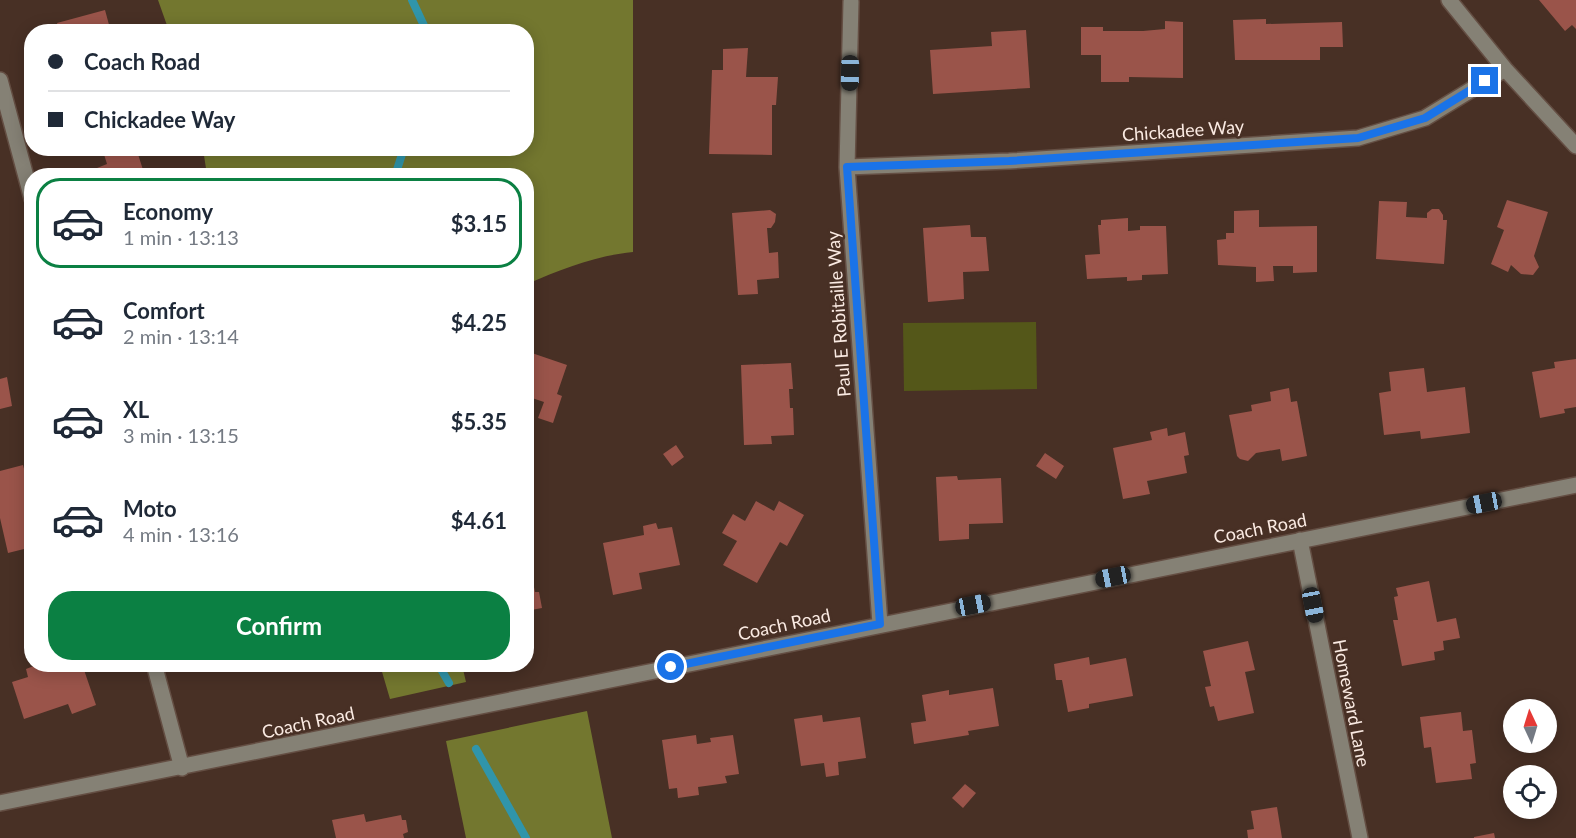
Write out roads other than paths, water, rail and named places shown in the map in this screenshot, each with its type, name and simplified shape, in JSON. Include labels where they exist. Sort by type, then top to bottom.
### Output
[{"type":"street","points":[[1449,0],[1505,69],[1576,146]]},
{"type":"street","name":"Paul E Robitaille Way","points":[[851,2],[847,167],[880,624]]},
{"type":"street","name":"Chickadee Way","points":[[847,167],[1009,161],[1358,138],[1425,118],[1505,69]]},
{"type":"street","points":[[0,80],[24,169]]},
{"type":"street","name":"Coach Road","points":[[0,803],[1576,485]]},
{"type":"street","name":"Homeward Lane","points":[[1300,540],[1360,838]]},
{"type":"street","points":[[156,672],[182,768]]},
{"type":"waterway","points":[[412,0],[423,24]]},
{"type":"waterway","points":[[398,168],[401,156]]},
{"type":"waterway","points":[[443,672],[449,683]]},
{"type":"waterway","points":[[476,749],[526,838]]}]
